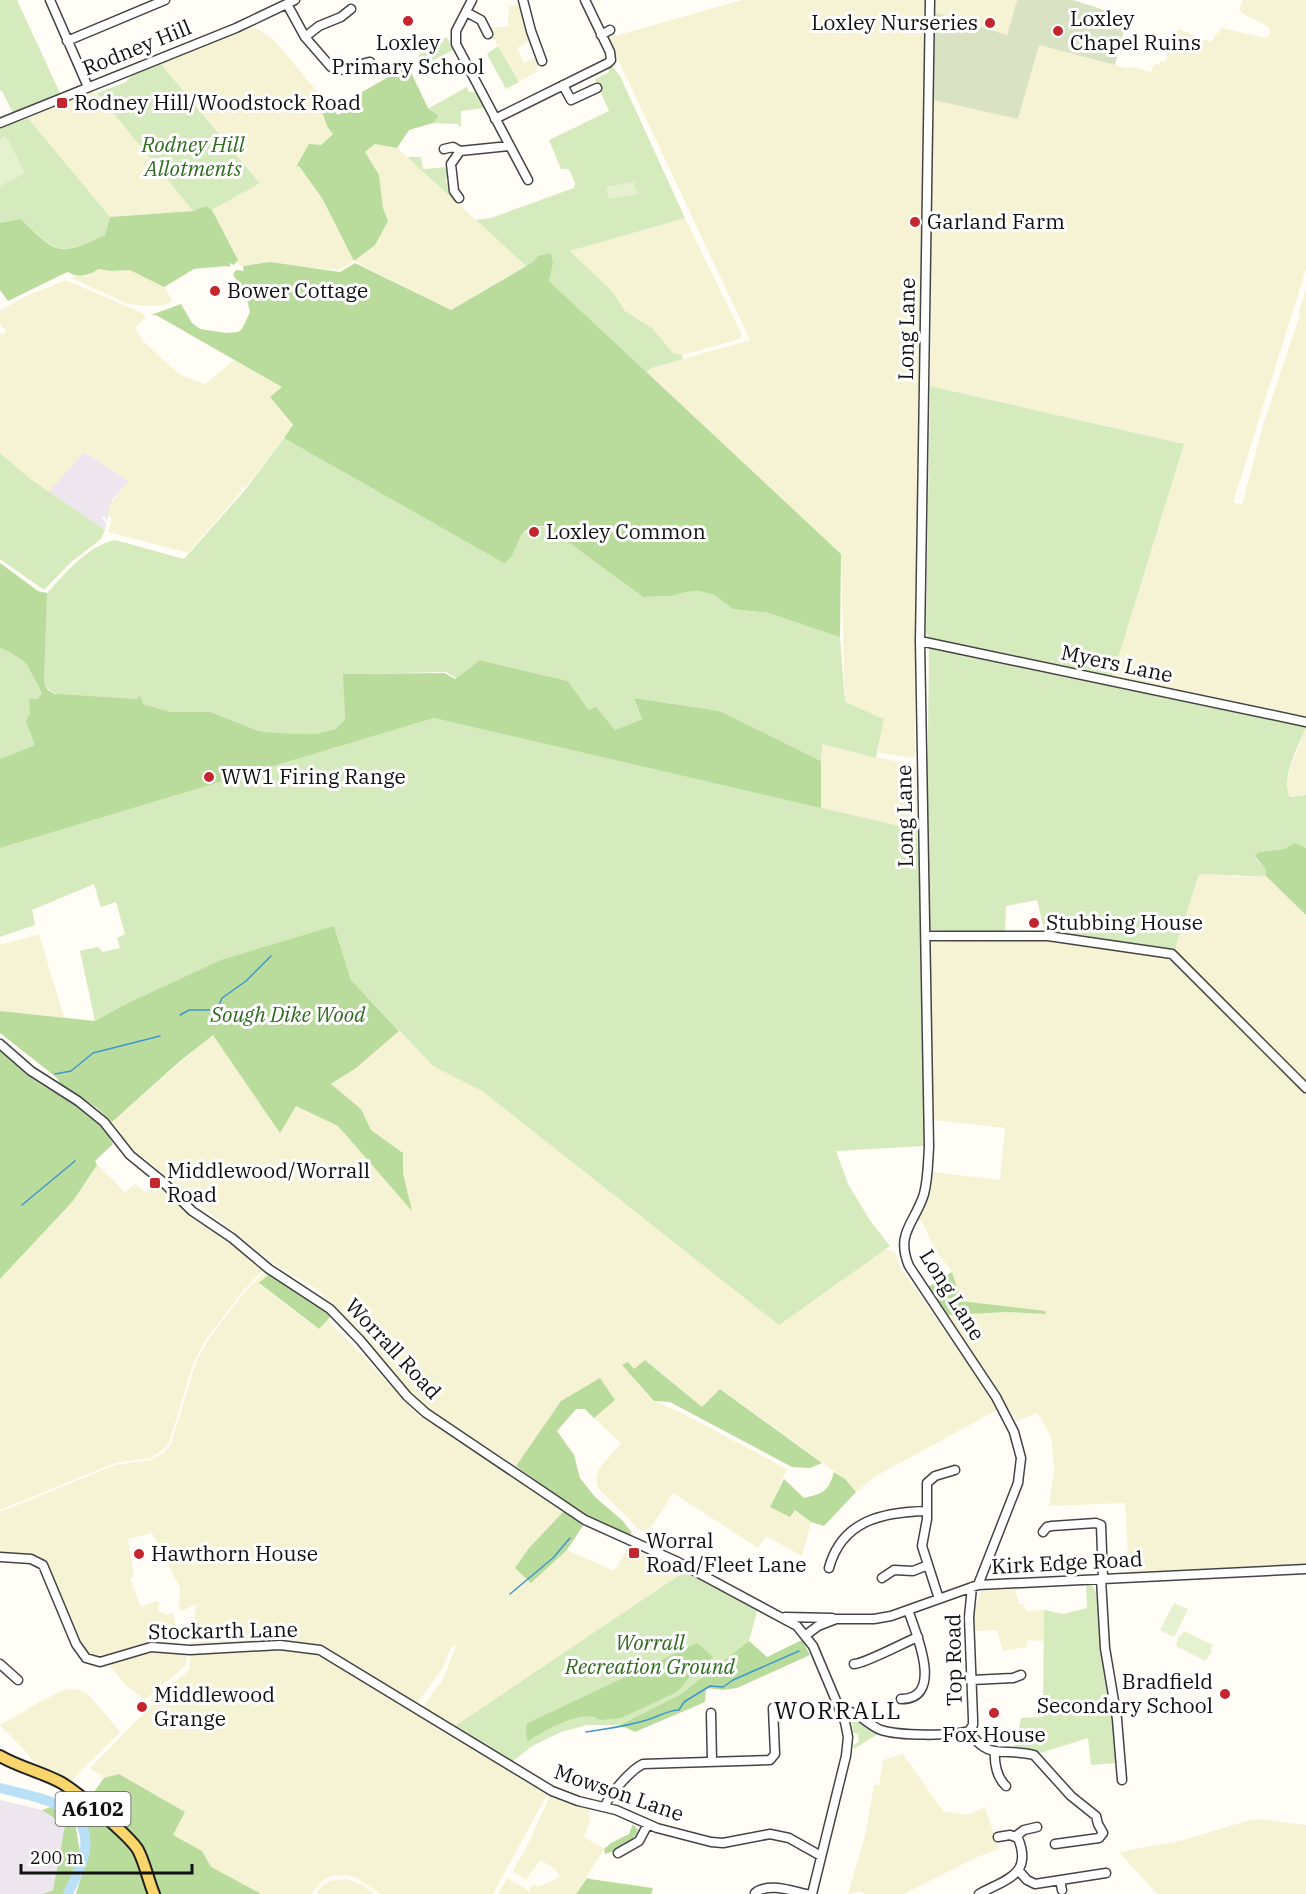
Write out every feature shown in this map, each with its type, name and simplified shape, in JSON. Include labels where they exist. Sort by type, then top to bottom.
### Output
[{"type":"main road","name":"A6102","points":[[0,1756],[61,1783],[121,1832],[139,1852],[154,1894]]},
{"type":"street","points":[[50,0],[88,87]]},
{"type":"street","points":[[67,41],[165,0]]},
{"type":"street","points":[[472,0],[455,34],[456,44],[528,180]]},
{"type":"street","points":[[523,0],[542,61]]},
{"type":"street","points":[[495,119],[611,60],[606,32],[585,0]]},
{"type":"street","name":"Long Lane","points":[[930,0],[920,641],[928,1168],[923,1196],[904,1239],[904,1255],[913,1273],[996,1397],[1014,1432],[1021,1458],[1018,1483],[975,1586]]},
{"type":"street","points":[[291,2],[304,37],[331,67],[346,70],[370,62]]},
{"type":"street","name":"Rodney Hill","points":[[0,123],[227,32],[291,2]]},
{"type":"street","points":[[304,37],[351,9]]},
{"type":"street","points":[[466,12],[481,20],[488,34]]},
{"type":"street","points":[[563,85],[571,103],[597,88]]},
{"type":"street","points":[[444,149],[453,147],[460,151],[509,146]]},
{"type":"street","points":[[459,198],[454,191],[452,164],[460,151]]},
{"type":"street","name":"Myers Lane","points":[[920,641],[1306,722]]},
{"type":"street","points":[[926,936],[1048,936],[1172,954],[1306,1088]]},
{"type":"street","name":"Worrall Road","points":[[0,1044],[31,1071],[78,1101],[104,1122],[129,1155],[162,1181],[192,1211],[232,1238],[269,1269],[330,1309],[360,1340],[407,1396],[426,1413],[585,1520],[678,1562],[784,1617],[806,1635],[841,1711],[847,1730],[848,1746],[812,1894]]},
{"type":"street","points":[[939,1599],[922,1546],[927,1511],[927,1481],[955,1470]]},
{"type":"street","points":[[829,1568],[841,1543],[854,1528],[864,1522],[904,1512],[927,1511]]},
{"type":"street","points":[[1043,1532],[1047,1527],[1052,1526],[1095,1523],[1101,1525],[1105,1648],[1117,1719],[1122,1780]]},
{"type":"street","name":"Stockarth Lane","points":[[0,1557],[31,1559],[43,1565],[76,1644],[90,1660],[106,1661],[151,1647],[189,1650],[280,1645],[310,1648],[327,1654],[419,1712]]},
{"type":"street","points":[[882,1578],[894,1570],[910,1571],[928,1566]]},
{"type":"street","name":"Kirk Edge Road","points":[[784,1617],[882,1618],[975,1586],[1306,1569]]},
{"type":"street","name":"Top Road","points":[[969,1731],[973,1725],[973,1719],[969,1617],[975,1586]]},
{"type":"street","points":[[901,1699],[914,1697],[924,1685],[923,1659],[908,1610]]},
{"type":"street","name":"Kirk Edge Road","points":[[806,1635],[818,1626],[836,1619]]},
{"type":"street","points":[[854,1664],[862,1663],[894,1646],[918,1637]]},
{"type":"street","points":[[0,1664],[18,1680]]},
{"type":"street","points":[[972,1680],[1018,1677],[1017,1690]]},
{"type":"street","points":[[605,1807],[610,1796],[634,1770],[643,1764],[773,1759],[776,1750],[773,1708]]},
{"type":"street","points":[[841,1711],[851,1711],[872,1726],[886,1731],[931,1734],[969,1731],[984,1749],[1034,1755],[1071,1796],[1096,1816],[1103,1833],[1099,1838],[1055,1844]]},
{"type":"street","name":"Mowson Lane","points":[[419,1712],[552,1791],[578,1801],[605,1807],[648,1824],[717,1843],[764,1834],[776,1835],[789,1838],[821,1856]]},
{"type":"street","points":[[711,1713],[712,1761]]},
{"type":"street","points":[[995,1751],[995,1763],[1000,1779],[1006,1786]]},
{"type":"street","points":[[618,1853],[639,1841],[648,1824]]},
{"type":"street","points":[[998,1837],[1016,1836],[1024,1830],[1037,1827]]},
{"type":"street","points":[[979,1894],[1018,1871],[1023,1858],[1016,1836]]},
{"type":"street","points":[[1018,1871],[1035,1884],[1106,1873]]},
{"type":"street","points":[[1060,1880],[1062,1890]]},
{"type":"street","points":[[755,1893],[759,1889],[769,1888],[806,1894]]},
{"type":"shaded area","points":[[742,0],[925,0],[915,757],[912,758],[878,752],[884,719],[845,703],[841,554],[646,372],[652,368],[750,340],[608,38]]},
{"type":"shaded area","name":"Loxley Nurseries","points":[[934,0],[1017,0],[1007,35],[933,12]]},
{"type":"shaded area","points":[[1243,0],[1306,0],[1306,269],[1233,502],[1242,505],[1263,425],[1300,315],[1306,289],[1306,719],[1112,678],[1184,444],[930,386],[933,100],[1018,119],[1039,45],[1126,68],[1133,67],[1151,72],[1154,64],[1159,65],[1161,61],[1165,62],[1178,29],[1211,42],[1221,28],[1266,38],[1270,34],[1269,27],[1242,13],[1239,9]]},
{"type":"shaded area","points":[[509,5],[521,6],[530,40],[517,48],[524,63],[538,56],[539,62],[536,72],[519,82],[487,27],[508,27]]},
{"type":"shaded area","points":[[253,26],[274,40],[326,102],[320,106],[327,126],[333,134],[299,165],[322,198],[354,261],[338,270],[257,263],[239,265],[212,210],[260,182],[160,63]]},
{"type":"shaded area","points":[[91,91],[97,93],[193,211],[110,217],[28,118]]},
{"type":"shaded area","points":[[375,144],[397,148],[526,266],[450,310],[354,261],[388,221],[383,208],[379,175],[365,152]]},
{"type":"shaded area","points":[[685,218],[742,335],[740,339],[682,355],[673,353],[652,328],[625,311],[613,292],[570,251]]},
{"type":"shaded area","points":[[99,269],[130,270],[140,274],[164,287],[173,301],[164,305],[149,306],[128,304],[73,279],[74,276],[87,276]]},
{"type":"shaded area","points":[[66,280],[142,313],[146,318],[137,325],[136,329],[143,341],[180,375],[205,384],[234,360],[283,387],[270,397],[293,426],[245,488],[240,489],[242,491],[188,553],[108,532],[112,518],[107,515],[110,504],[129,481],[84,452],[48,492],[0,453],[0,335],[7,332],[0,324],[0,311],[22,298]]},
{"type":"shaded area","points":[[84,452],[129,481],[112,500],[107,521],[104,516],[102,517],[106,524],[105,530],[48,492]]},
{"type":"shaded area","points":[[1306,727],[1306,795],[1290,797],[1287,791],[1289,772]]},
{"type":"shaded area","points":[[821,744],[916,766],[917,830],[821,808]]},
{"type":"shaded area","points":[[1199,874],[1229,874],[1235,877],[1266,876],[1306,915],[1306,1082],[1174,952]]},
{"type":"shaded area","points":[[39,934],[64,1018],[0,1011],[0,945]]},
{"type":"shaded area","points":[[1047,940],[1159,955],[1169,959],[1306,1094],[1306,1564],[1129,1572],[1125,1503],[1049,1506],[1054,1470],[1051,1436],[1037,1413],[1016,1421],[948,1315],[1008,1312],[1045,1314],[961,1301],[952,1272],[934,1248],[923,1223],[916,1218],[927,1195],[933,1172],[1000,1180],[1005,1128],[933,1120],[930,942]]},
{"type":"shaded area","points":[[399,1031],[433,1066],[482,1091],[779,1324],[884,1249],[895,1252],[900,1267],[977,1377],[997,1410],[876,1476],[856,1492],[845,1479],[721,1389],[702,1407],[646,1360],[634,1369],[622,1365],[654,1401],[678,1411],[787,1469],[770,1507],[794,1510],[811,1522],[802,1556],[766,1536],[758,1548],[673,1493],[648,1532],[637,1529],[598,1488],[596,1479],[598,1470],[621,1443],[594,1418],[615,1400],[561,1401],[516,1466],[425,1407],[414,1397],[358,1329],[318,1290],[273,1263],[200,1205],[189,1200],[160,1171],[126,1143],[112,1122],[213,1034],[280,1132],[296,1106],[338,1126],[411,1209],[403,1173],[403,1153],[371,1130],[361,1109],[331,1084],[356,1068]]},
{"type":"shaded area","points":[[97,1165],[125,1192],[135,1184],[147,1193],[152,1189],[155,1192],[161,1187],[191,1218],[224,1239],[263,1270],[244,1290],[206,1339],[194,1361],[169,1443],[161,1451],[151,1458],[115,1463],[0,1510],[0,1279],[73,1201]]},
{"type":"shaded area","points":[[265,1271],[269,1274],[259,1284],[318,1329],[327,1319],[408,1404],[564,1511],[529,1548],[531,1583],[567,1550],[614,1571],[630,1544],[687,1570],[452,1728],[422,1708],[443,1679],[457,1644],[451,1648],[442,1669],[416,1705],[317,1645],[290,1641],[190,1647],[196,1604],[182,1611],[179,1608],[180,1588],[152,1533],[128,1539],[134,1576],[130,1578],[141,1607],[157,1601],[160,1603],[157,1610],[167,1615],[173,1613],[179,1642],[176,1646],[157,1643],[106,1657],[87,1653],[82,1647],[44,1561],[38,1555],[0,1553],[0,1512],[115,1465],[151,1460],[163,1453],[171,1444],[196,1362],[208,1340],[246,1290]]},
{"type":"shaded area","points":[[1015,1589],[1019,1604],[1024,1604],[1026,1611],[1044,1610],[1044,1641],[1027,1640],[1027,1647],[1003,1651],[997,1630],[973,1631],[972,1615],[982,1591]]},
{"type":"shaded area","points":[[283,1648],[320,1654],[547,1795],[493,1894],[380,1894],[355,1877],[346,1875],[331,1876],[322,1881],[311,1894],[259,1894],[210,1867],[202,1851],[173,1835],[185,1812],[119,1774],[104,1778],[90,1768],[153,1704],[150,1700],[185,1674],[189,1669],[191,1653]]},
{"type":"shaded area","points":[[161,1650],[187,1653],[186,1665],[145,1700],[127,1686],[108,1664]]},
{"type":"shaded area","points":[[77,1689],[89,1695],[120,1732],[67,1785],[40,1770],[0,1725],[43,1700],[65,1690]]},
{"type":"shaded area","points":[[903,1754],[943,1811],[967,1815],[985,1807],[999,1849],[977,1857],[904,1894],[864,1894],[861,1891],[848,1894],[865,1836],[874,1785],[879,1785],[883,1760]]},
{"type":"shaded area","points":[[550,1796],[565,1803],[591,1809],[588,1815],[591,1818],[584,1837],[604,1849],[576,1894],[498,1894],[507,1878],[529,1891],[533,1884],[538,1887],[560,1877],[555,1869],[540,1860],[526,1880],[513,1871]]},
{"type":"shaded area","points":[[0,1800],[42,1810],[65,1825],[53,1890],[43,1894],[0,1894]]},
{"type":"shaded area","points":[[1258,1819],[1306,1825],[1306,1894],[1157,1894],[1119,1852],[1184,1840]]},
{"type":"shaded area","points":[[347,1879],[364,1886],[374,1894],[316,1894],[330,1881]]},
{"type":"green space","points":[[0,0],[17,0],[60,93],[13,113],[0,91]]},
{"type":"green space","points":[[1017,0],[1073,0],[1117,14],[1125,26],[1115,65],[1039,45],[1018,119],[933,100],[933,12],[1007,35]]},
{"type":"green space","points":[[447,37],[453,50],[424,65],[418,54]]},
{"type":"green space","points":[[498,46],[519,82],[506,89],[487,54]]},
{"type":"green space","name":"Rodney Hill Allotments","points":[[160,63],[260,183],[212,210],[206,206],[193,211],[97,93],[126,82],[131,76]]},
{"type":"green space","points":[[408,66],[428,108],[439,116],[433,123],[409,130],[397,148],[375,144],[365,152],[379,175],[383,208],[388,221],[375,245],[354,261],[322,198],[299,166],[296,167],[309,144],[321,145],[333,134],[327,126],[320,106],[326,102],[338,115],[361,99],[362,92]]},
{"type":"green space","points":[[612,66],[620,76],[685,218],[570,251],[613,292],[625,311],[652,328],[673,353],[682,355],[683,359],[646,372],[549,281],[553,264],[533,263],[526,266],[476,220],[491,218],[574,188],[575,183],[569,169],[561,169],[549,140],[609,111],[595,79],[609,72],[608,67]]},
{"type":"green space","points":[[467,87],[469,92],[476,92],[485,108],[461,111],[461,127],[457,124],[433,123],[439,116],[429,108]]},
{"type":"green space","points":[[28,118],[110,217],[105,235],[77,247],[59,248],[43,239],[21,219],[0,223],[0,128]]},
{"type":"green space","points":[[6,136],[25,173],[0,186],[0,139]]},
{"type":"green space","points":[[407,157],[421,157],[423,169],[448,167],[450,177],[446,178],[446,183],[451,183],[455,201]]},
{"type":"green space","points":[[634,182],[637,194],[609,199],[606,187]]},
{"type":"green space","points":[[206,206],[212,210],[238,260],[234,265],[230,263],[230,267],[194,269],[164,287],[130,270],[99,269],[84,275],[68,272],[8,301],[0,290],[0,223],[21,219],[51,245],[68,249],[105,235],[110,217],[193,211]]},
{"type":"green space","points":[[551,253],[553,264],[549,281],[841,554],[840,637],[769,613],[733,609],[714,595],[699,591],[671,596],[643,597],[546,526],[534,527],[526,531],[519,539],[509,560],[504,563],[284,438],[293,425],[270,397],[282,387],[156,315],[151,315],[181,304],[192,323],[200,329],[226,333],[238,332],[242,329],[250,312],[245,291],[233,275],[236,270],[244,271],[243,266],[270,262],[340,272],[355,263],[451,310],[533,262],[538,256]]},
{"type":"green space","points":[[930,386],[1184,444],[1112,678],[930,639],[926,633]]},
{"type":"green space","points":[[284,438],[509,560],[525,532],[546,526],[643,597],[671,596],[699,591],[714,595],[733,609],[769,613],[836,634],[840,637],[845,702],[884,719],[876,758],[822,744],[821,761],[720,711],[634,698],[642,719],[615,730],[596,708],[589,710],[568,681],[481,660],[456,678],[446,672],[344,674],[345,719],[336,729],[317,734],[260,731],[211,712],[170,712],[142,704],[137,699],[66,696],[48,689],[44,683],[46,596],[62,577],[86,554],[115,540],[184,559],[245,490]]},
{"type":"green space","points":[[0,453],[29,478],[105,530],[101,539],[70,563],[44,590],[0,559]]},
{"type":"green space","points":[[0,563],[38,591],[47,593],[44,683],[48,690],[55,694],[137,699],[140,696],[143,704],[170,712],[211,712],[259,731],[316,734],[336,729],[345,719],[343,674],[444,673],[455,679],[480,660],[568,681],[589,710],[596,707],[615,730],[642,719],[634,698],[720,711],[821,761],[821,808],[434,718],[0,848],[0,759],[35,745],[26,721],[30,714],[29,699],[37,699],[42,693],[26,663],[0,648]]},
{"type":"green space","points":[[929,647],[1306,727],[1287,780],[1290,797],[1306,795],[1306,848],[1295,843],[1284,849],[1259,852],[1255,857],[1265,868],[1266,876],[1199,874],[1174,952],[1045,934],[1037,900],[1006,906],[1005,935],[929,930],[927,829]]},
{"type":"green space","points":[[0,648],[26,663],[42,693],[37,699],[36,745],[0,759]]},
{"type":"green space","points":[[434,718],[917,830],[921,923],[924,1146],[836,1151],[848,1184],[871,1222],[890,1246],[779,1325],[482,1091],[433,1066],[351,980],[334,926],[124,1005],[95,1021],[80,951],[98,947],[103,952],[120,948],[117,938],[125,934],[116,902],[101,907],[94,884],[32,910],[35,925],[0,937],[0,848]]},
{"type":"green space","points":[[1295,843],[1306,848],[1306,915],[1266,876],[1265,868],[1255,856],[1259,852],[1284,849]]},
{"type":"green space","name":"Sough Dike Wood","points":[[334,926],[351,980],[399,1031],[356,1068],[331,1084],[361,1109],[371,1130],[403,1153],[403,1173],[412,1211],[338,1126],[296,1106],[280,1133],[213,1035],[112,1122],[97,1108],[61,1084],[56,1077],[0,1033],[0,1011],[95,1021],[221,960]]},
{"type":"green space","points":[[0,1049],[27,1075],[75,1105],[97,1122],[113,1144],[95,1161],[97,1165],[73,1201],[0,1279]]},
{"type":"green space","points":[[952,1272],[961,1301],[1045,1311],[1046,1314],[1008,1312],[948,1315],[928,1287]]},
{"type":"green space","points":[[269,1274],[331,1316],[319,1329],[259,1283]]},
{"type":"green space","points":[[645,1360],[702,1407],[720,1389],[822,1463],[810,1468],[792,1467],[670,1402],[654,1401],[622,1365],[628,1362],[634,1369]]},
{"type":"green space","points":[[600,1378],[615,1400],[594,1418],[585,1409],[576,1409],[557,1431],[574,1455],[580,1478],[595,1497],[623,1521],[632,1533],[628,1536],[568,1504],[516,1466],[561,1401]]},
{"type":"green space","points":[[834,1472],[845,1479],[856,1492],[824,1526],[811,1522],[795,1510],[790,1517],[770,1507],[784,1479],[804,1498],[824,1491],[830,1484]]},
{"type":"green space","points":[[564,1511],[584,1524],[567,1550],[531,1583],[515,1568],[529,1548]]},
{"type":"green space","name":"Worrall Recreation Ground","points":[[687,1570],[758,1608],[749,1641],[680,1696],[620,1725],[587,1725],[561,1732],[532,1746],[511,1763],[452,1728]]},
{"type":"green space","points":[[1086,1585],[1092,1585],[1096,1593],[1117,1763],[1091,1765],[1088,1738],[1037,1754],[1014,1749],[1021,1718],[1043,1717],[1044,1610],[1063,1614],[1087,1608]]},
{"type":"green space","points":[[1174,1603],[1188,1609],[1174,1637],[1160,1630]]},
{"type":"green space","points":[[1184,1631],[1213,1645],[1205,1661],[1176,1646],[1179,1635],[1181,1636]]},
{"type":"green space","points":[[802,1640],[810,1655],[737,1688],[723,1690],[706,1688],[705,1702],[635,1732],[620,1725],[680,1695],[749,1641],[767,1657]]},
{"type":"green space","points":[[697,1643],[713,1657],[690,1676],[675,1693],[621,1718],[600,1720],[584,1717],[563,1722],[527,1742],[528,1723]]},
{"type":"green space","points":[[851,1717],[878,1734],[854,1749],[853,1745],[859,1742],[858,1734],[853,1733]]},
{"type":"green space","points":[[119,1774],[185,1812],[173,1835],[202,1851],[211,1867],[260,1893],[160,1894],[146,1856],[89,1799],[104,1778]]},
{"type":"green space","points":[[83,1804],[117,1833],[135,1853],[150,1894],[76,1894],[86,1861],[88,1842],[87,1832],[77,1810]]},
{"type":"green space","points":[[51,1807],[75,1823],[80,1852],[70,1881],[69,1894],[43,1894],[53,1890],[65,1825],[42,1810]]},
{"type":"green space","points":[[633,1824],[638,1830],[633,1838],[620,1848],[605,1854],[604,1849],[629,1834]]},
{"type":"green space","points":[[587,1878],[653,1888],[651,1894],[576,1894]]},
{"type":"waterway","points":[[180,1015],[189,1010],[217,1010],[222,998],[246,981],[271,956]]},
{"type":"waterway","points":[[55,1074],[71,1071],[93,1053],[160,1036]]},
{"type":"waterway","points":[[22,1205],[75,1161]]},
{"type":"waterway","points":[[510,1594],[553,1558],[570,1538]]},
{"type":"waterway","points":[[586,1732],[632,1724],[679,1710],[684,1702],[710,1686],[723,1687],[733,1680],[799,1651]]},
{"type":"waterway","points":[[0,1788],[59,1806],[72,1814],[81,1824],[85,1838],[84,1855],[68,1894]]},
{"type":"place","name":"Loxley Primary School","points":[[408,21]]},
{"type":"place","name":"Loxley Nurseries","points":[[990,23]]},
{"type":"place","name":"Loxley Chapel Ruins","points":[[1058,31]]},
{"type":"place","name":"Rodney Hill/Woodstock Road","points":[[62,103]]},
{"type":"place","name":"Garland Farm","points":[[915,222]]},
{"type":"place","name":"Bower Cottage","points":[[215,291]]},
{"type":"place","name":"Loxley Common","points":[[534,532]]},
{"type":"place","name":"WW1 Firing Range","points":[[209,777]]},
{"type":"place","name":"Stubbing House","points":[[1034,923]]},
{"type":"place","name":"Middlewood/Worrall Road","points":[[155,1183]]},
{"type":"place","name":"Worral Road/Fleet Lane","points":[[634,1553]]},
{"type":"place","name":"Hawthorn House","points":[[139,1554]]},
{"type":"place","name":"Bradfield Secondary School","points":[[1225,1694]]},
{"type":"place","name":"Middlewood Grange","points":[[142,1707]]},
{"type":"place","name":"Fox House","points":[[994,1713]]},
{"type":"district","name":"WORRALL","points":[[838,1711]]}]
